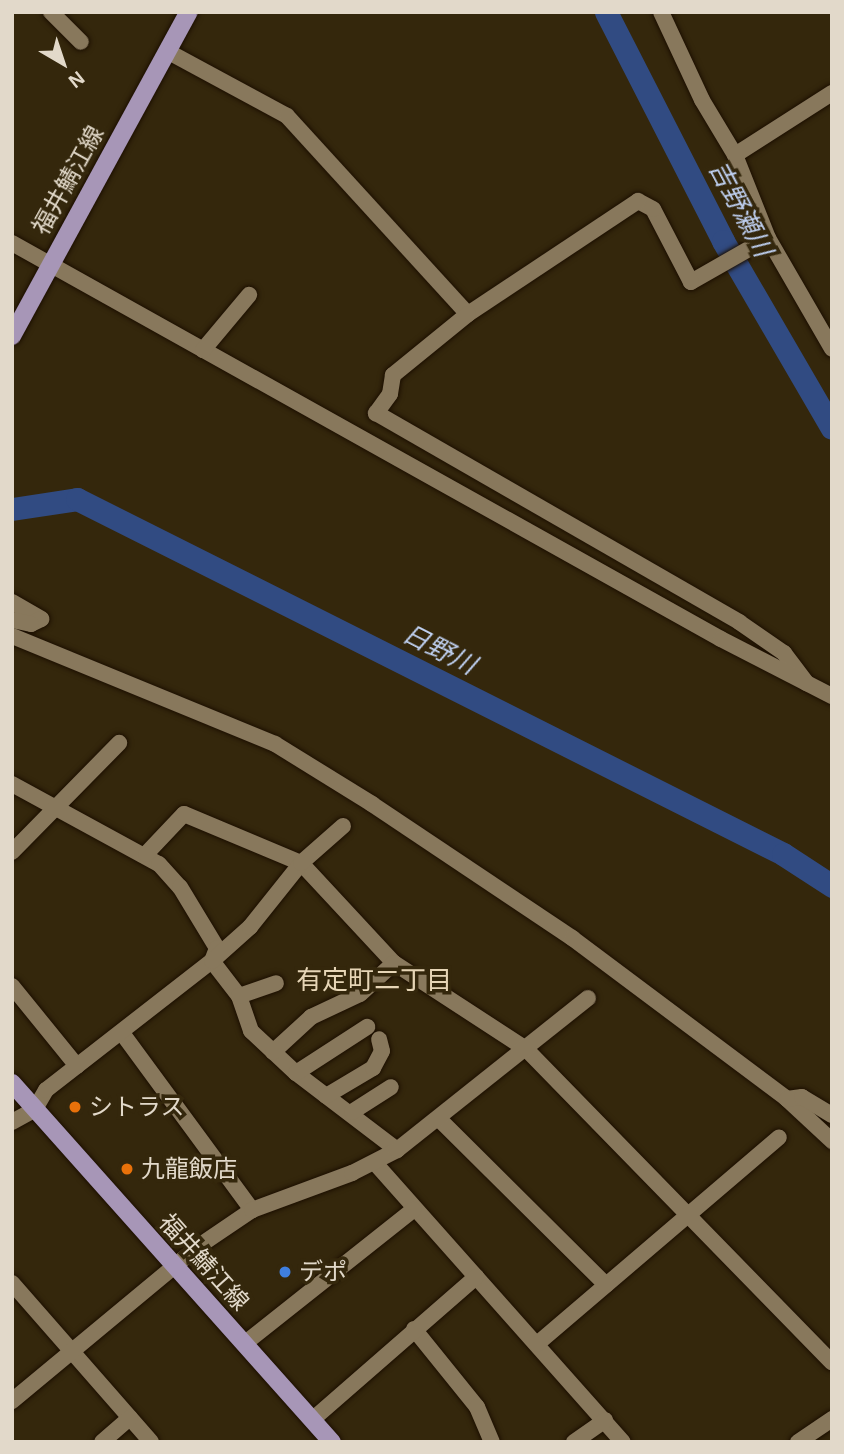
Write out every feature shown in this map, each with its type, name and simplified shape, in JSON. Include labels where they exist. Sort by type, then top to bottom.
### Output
[{"type":"main road","name":"福井鯖江線","points":[[12,336],[189,12]]},
{"type":"main road","name":"福井鯖江線","points":[[12,1083],[312,1420],[325,1439]]},
{"type":"street","points":[[51,12],[81,42]]},
{"type":"street","points":[[661,12],[702,100],[735,155],[768,238],[832,349]]},
{"type":"street","points":[[167,51],[287,116],[468,314]]},
{"type":"street","points":[[735,155],[832,93]]},
{"type":"street","points":[[768,238],[691,282],[653,209],[638,201],[468,314],[393,375],[390,394],[376,413],[739,622],[784,653],[807,682]]},
{"type":"street","points":[[12,243],[49,268],[204,350],[832,696]]},
{"type":"street","points":[[204,350],[249,295]]},
{"type":"street","points":[[12,602],[41,619],[31,624],[12,620]]},
{"type":"street","points":[[12,636],[275,744],[572,938],[787,1099],[832,1141]]},
{"type":"street","points":[[12,852],[119,743]]},
{"type":"street","points":[[12,784],[146,854],[180,887],[217,948],[212,961]]},
{"type":"street","points":[[146,854],[184,814],[301,863],[394,963],[526,1049],[832,1363]]},
{"type":"street","points":[[12,1122],[35,1110],[46,1090],[212,961],[250,927],[301,863],[343,826]]},
{"type":"street","points":[[212,961],[239,996],[251,1031],[296,1073],[352,1112],[397,1150]]},
{"type":"street","points":[[273,1052],[311,1017],[360,994],[394,963]]},
{"type":"street","points":[[239,996],[276,982]]},
{"type":"street","points":[[12,986],[77,1066]]},
{"type":"street","points":[[12,1401],[174,1266],[252,1210],[375,1163],[397,1150],[440,1120],[588,998]]},
{"type":"street","points":[[122,1033],[252,1210]]},
{"type":"street","points":[[296,1073],[373,1033],[382,1051],[373,1068],[326,1096]]},
{"type":"street","points":[[352,1112],[391,1087]]},
{"type":"street","points":[[787,1099],[802,1097],[832,1115]]},
{"type":"street","points":[[440,1120],[606,1285]]},
{"type":"street","points":[[537,1345],[779,1137]]},
{"type":"street","points":[[375,1163],[413,1210],[623,1442]]},
{"type":"street","points":[[244,1344],[413,1210]]},
{"type":"street","points":[[312,1420],[476,1277]]},
{"type":"street","points":[[12,1283],[151,1442]]},
{"type":"street","points":[[414,1329],[463,1387],[492,1442]]},
{"type":"street","points":[[102,1442],[130,1418]]},
{"type":"street","points":[[798,1442],[832,1419]]},
{"type":"street","points":[[574,1442],[605,1420]]},
{"type":"waterway","name":"吉野瀬川","points":[[606,12],[723,241],[832,428]]},
{"type":"waterway","name":"日野川","points":[[12,509],[77,499],[783,854],[832,886]]},
{"type":"place","name":"シトラス","points":[[75,1107]]},
{"type":"place","name":"九龍飯店","points":[[127,1169]]},
{"type":"place","name":"デポ","points":[[285,1272]]},
{"type":"district","name":"有定町二丁目","points":[[374,981]]}]
